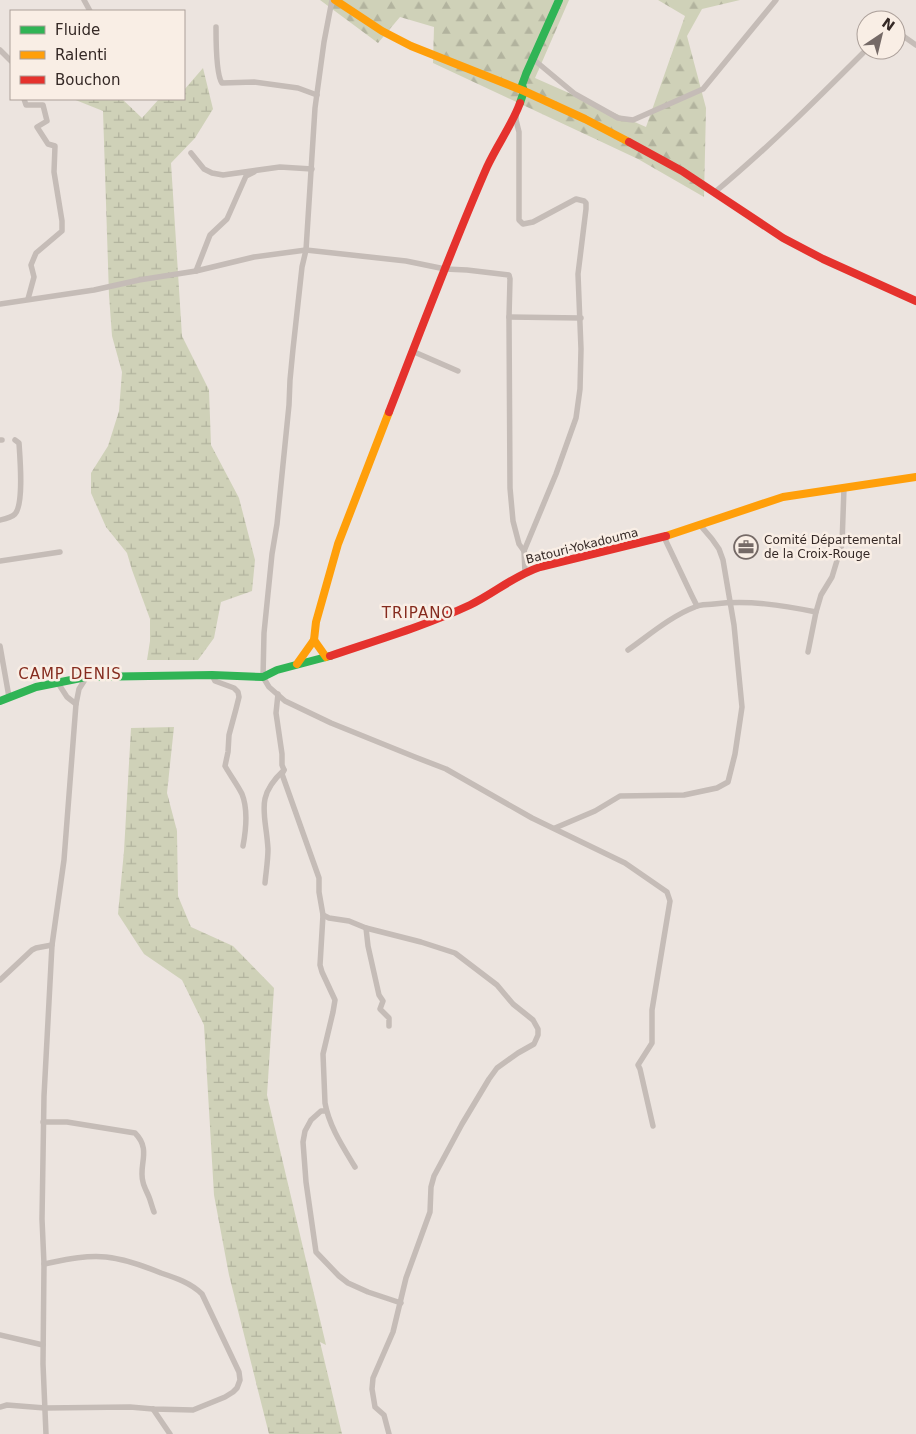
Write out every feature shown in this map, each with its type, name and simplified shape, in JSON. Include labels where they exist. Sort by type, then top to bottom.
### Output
[{"type":"main road","points":[[334,0],[382,31],[411,46],[524,91],[632,143],[682,171],[783,238],[823,260],[916,301]]},
{"type":"main road","points":[[297,664],[314,640],[316,622],[333,560],[444,269],[488,165],[516,114],[524,91],[522,85],[559,0]]},
{"type":"main road","name":"Batouri-Yokadouma","points":[[0,701],[8,696],[36,687],[86,677],[212,675],[263,677],[277,670],[386,638],[454,612],[478,601],[525,572],[664,537],[762,503],[802,494],[916,477]]},
{"type":"main road","points":[[314,640],[326,657]]},
{"type":"street","points":[[334,0],[322,55],[315,108],[306,250],[302,267],[277,524],[264,633],[263,677],[269,687],[285,700],[330,723],[446,769],[532,818],[625,863],[667,892],[670,901],[652,1010],[652,1043],[638,1065],[653,1126]]},
{"type":"street","points":[[533,59],[575,94],[618,118],[633,120],[703,89],[776,0]]},
{"type":"street","points":[[216,27],[217,66],[222,83],[254,82],[298,88],[317,94]]},
{"type":"street","points":[[0,50],[10,60]]},
{"type":"street","points":[[715,192],[742,170],[856,60]]},
{"type":"street","points":[[24,100],[26,105],[43,105],[47,121],[37,126],[48,144],[55,146],[54,172],[62,220],[62,231],[36,252],[31,264],[34,277],[28,300]]},
{"type":"street","points":[[516,114],[519,220],[522,224],[533,222],[576,199],[586,203],[578,274],[581,318],[580,389],[576,418],[556,474],[524,551],[525,572]]},
{"type":"street","points":[[191,153],[204,168],[212,173],[223,175],[280,167],[312,168]]},
{"type":"street","points":[[196,271],[210,235],[227,220],[246,176],[260,169]]},
{"type":"street","points":[[0,304],[94,290],[139,280],[196,271],[254,257],[306,250],[406,261],[444,269],[509,275],[510,488],[513,521],[518,544],[524,551]]},
{"type":"street","points":[[509,317],[581,318]]},
{"type":"street","points":[[412,351],[458,371]]},
{"type":"street","points":[[0,520],[15,514],[18,507],[21,478],[19,443],[15,440]]},
{"type":"street","points":[[808,652],[821,594],[832,576],[842,544],[844,488]]},
{"type":"street","points":[[555,828],[595,811],[620,796],[684,795],[717,788],[728,782],[735,754],[742,707],[730,602],[723,560],[719,549],[706,530],[700,525]]},
{"type":"street","points":[[664,537],[697,606]]},
{"type":"street","points":[[0,562],[60,552]]},
{"type":"street","points":[[628,650],[677,616],[697,606],[730,602],[760,602],[816,612]]},
{"type":"street","points":[[0,646],[8,696]]},
{"type":"street","points":[[212,675],[215,681],[234,688],[238,692],[239,697],[229,735],[225,766],[244,802],[246,831],[243,846]]},
{"type":"street","points":[[46,1434],[43,1345],[43,1122],[52,945],[64,860],[76,704],[79,689],[86,677]]},
{"type":"street","points":[[58,683],[67,696],[76,704]]},
{"type":"street","points":[[278,694],[276,713],[284,770],[282,774],[318,878],[323,915],[320,965],[335,1000],[323,1054],[323,1088],[326,1111],[340,1142],[355,1167]]},
{"type":"street","points":[[265,884],[268,850],[263,812],[264,801],[269,787],[284,770]]},
{"type":"street","points":[[323,915],[454,953],[497,985],[513,1004],[537,1024],[539,1032],[537,1039],[531,1046],[514,1056],[494,1072],[462,1124],[434,1176],[431,1187],[430,1212],[406,1278],[394,1332],[376,1373],[372,1389],[376,1407],[384,1415],[389,1434]]},
{"type":"street","points":[[366,928],[379,995],[383,1001],[380,1009],[389,1018],[390,1026]]},
{"type":"street","points":[[0,980],[32,950],[52,945]]},
{"type":"street","points":[[326,1111],[321,1111],[312,1120],[305,1131],[303,1142],[306,1182],[316,1252],[348,1283],[400,1303]]},
{"type":"street","points":[[43,1122],[66,1122],[136,1133],[141,1138],[144,1152],[143,1183],[154,1212]]},
{"type":"street","points":[[0,1407],[7,1405],[45,1408],[130,1407],[192,1410],[233,1392],[240,1380],[236,1364],[202,1294],[195,1288],[176,1278],[122,1260],[94,1257],[68,1259],[44,1264]]},
{"type":"street","points":[[0,1335],[43,1345]]},
{"type":"street","points":[[153,1409],[170,1434]]},
{"type":"green space","points":[[320,0],[569,0],[535,78],[646,127],[685,16],[658,0],[740,0],[702,9],[687,36],[706,108],[704,197],[638,159],[433,63],[434,27],[400,17],[378,43]]},
{"type":"green space","points":[[203,68],[213,109],[195,138],[171,163],[182,336],[209,390],[211,445],[239,498],[255,560],[252,591],[221,602],[214,638],[198,660],[147,660],[150,641],[150,619],[127,553],[106,527],[91,493],[91,473],[108,446],[119,411],[122,372],[112,336],[109,295],[103,111],[76,100],[123,100],[142,118],[158,100],[185,100],[185,89]]},
{"type":"green space","points":[[174,727],[167,793],[177,831],[178,896],[191,927],[233,946],[274,988],[267,1095],[326,1345],[320,1342],[342,1434],[269,1434],[229,1275],[214,1195],[204,1025],[182,980],[144,954],[118,914],[124,851],[131,728]]},
{"type":"traffic: fast","points":[[520,103],[524,91],[522,85],[526,74],[559,0]]},
{"type":"traffic: fast","points":[[0,701],[36,687],[86,677],[212,675],[263,677],[277,670],[330,656]]},
{"type":"traffic: slow","points":[[335,0],[382,31],[411,46],[524,91],[629,142]]},
{"type":"traffic: slow","points":[[297,664],[314,640],[316,622],[338,544],[389,412]]},
{"type":"traffic: slow","points":[[666,536],[783,497],[916,477]]},
{"type":"traffic: slow","points":[[314,640],[326,657]]},
{"type":"traffic: jam","points":[[389,412],[474,197],[520,103]]},
{"type":"traffic: jam","points":[[629,142],[682,171],[783,238],[823,259],[916,301]]},
{"type":"traffic: jam","points":[[330,656],[453,613],[521,575],[540,567],[666,536]]},
{"type":"place","name":"Comité Départemental de la Croix-Rouge","points":[[746,547]]},
{"type":"district","name":"TRIPANO","points":[[418,613]]},
{"type":"district","name":"CAMP DENIS","points":[[70,674]]}]
